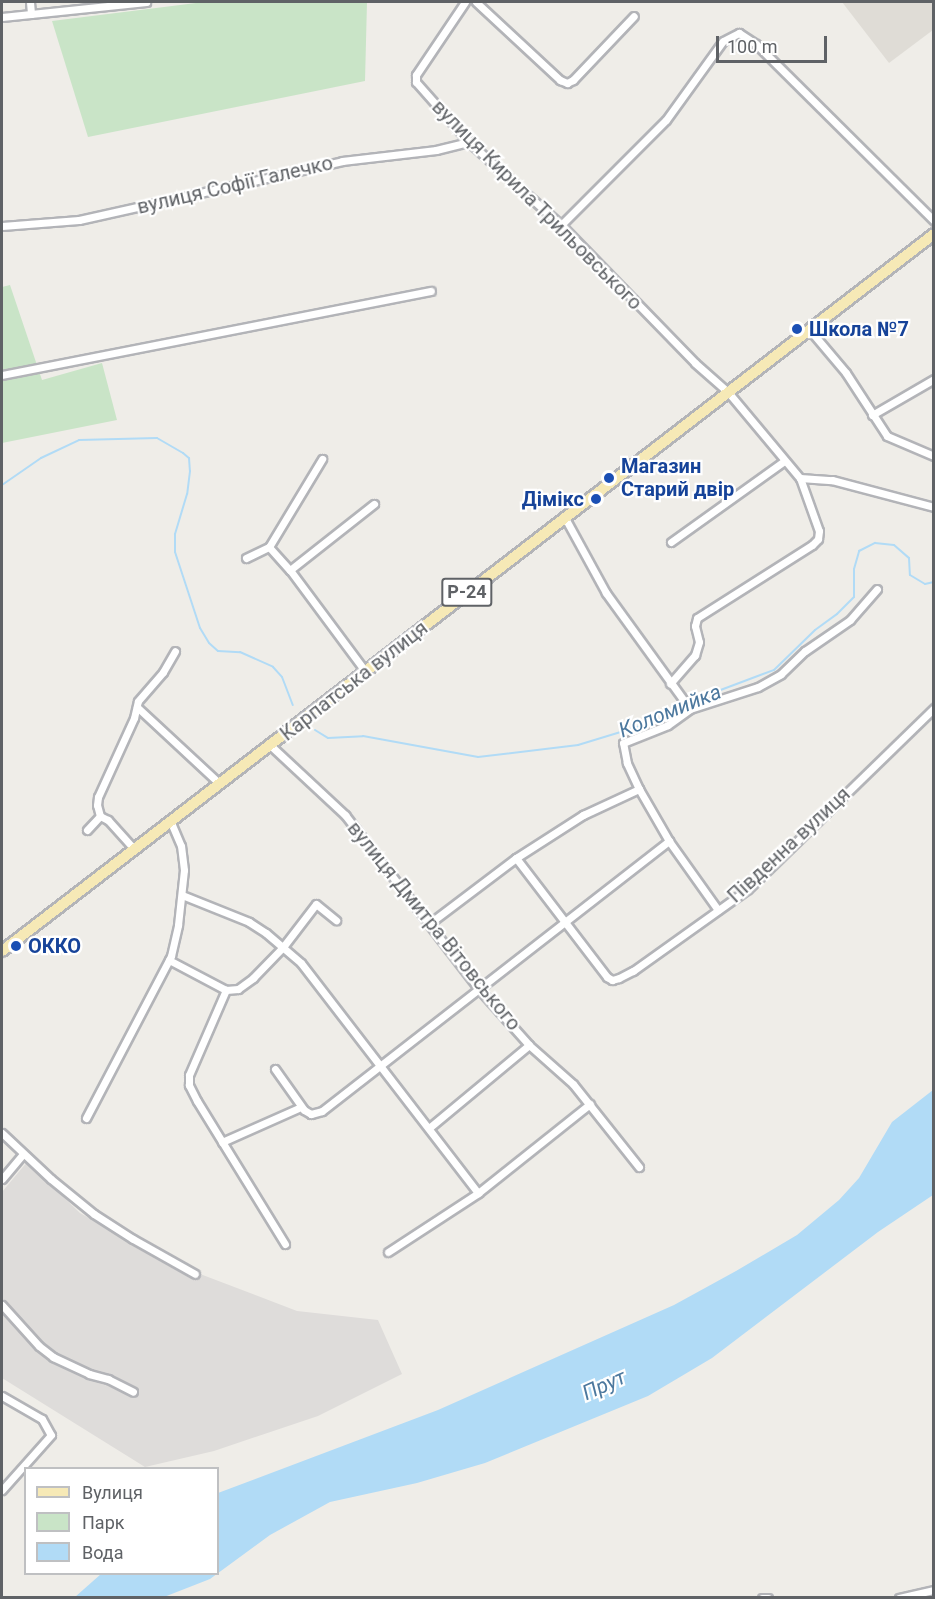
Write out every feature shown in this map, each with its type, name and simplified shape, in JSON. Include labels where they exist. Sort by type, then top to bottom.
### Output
[{"type":"main road","name":"Карпатська вулиця","points":[[2,951],[933,234]]},
{"type":"street","points":[[30,2],[31,14]]},
{"type":"street","points":[[2,17],[146,2]]},
{"type":"street","name":"вулиця Кирила Трильовського","points":[[465,2],[415,79],[469,142],[561,225],[695,363],[728,392],[800,478]]},
{"type":"street","points":[[476,2],[560,80],[567,83],[573,80],[634,16]]},
{"type":"street","points":[[561,225],[666,120],[726,38],[739,33],[756,44],[778,65],[933,221]]},
{"type":"street","name":"вулиця Софії Галечко","points":[[2,226],[79,220],[342,161],[436,150],[469,142]]},
{"type":"street","points":[[2,375],[431,291]]},
{"type":"street","points":[[809,329],[846,373],[872,415],[894,441],[933,456]]},
{"type":"street","points":[[872,415],[933,379]]},
{"type":"street","points":[[246,558],[269,547],[322,459]]},
{"type":"street","points":[[671,542],[784,461]]},
{"type":"street","points":[[670,684],[684,670],[697,650],[699,638],[695,624],[697,618],[817,541],[819,531],[800,478],[832,480],[933,507]]},
{"type":"street","points":[[290,570],[374,504]]},
{"type":"street","points":[[565,518],[606,593],[688,706]]},
{"type":"street","points":[[269,547],[290,570],[365,671]]},
{"type":"street","points":[[718,910],[669,841],[639,789],[627,763],[623,742],[668,725],[688,706],[758,687],[781,674],[805,651],[850,621],[877,589]]},
{"type":"street","points":[[87,830],[100,816],[99,797],[122,748],[141,696],[164,672],[175,651]]},
{"type":"street","points":[[137,707],[220,784]]},
{"type":"street","name":"Південна вулиця","points":[[516,858],[563,923],[607,977],[612,980],[633,971],[748,889],[933,708]]},
{"type":"street","name":"вулиця Дмитра Вітовського","points":[[270,746],[345,815],[479,989],[529,1045],[573,1084],[639,1167]]},
{"type":"street","points":[[430,923],[516,858],[588,812],[639,789]]},
{"type":"street","points":[[100,816],[108,820],[134,849]]},
{"type":"street","points":[[86,1118],[170,960],[182,895],[183,855],[171,822]]},
{"type":"street","points":[[275,1069],[301,1107],[309,1113],[322,1111],[669,841]]},
{"type":"street","points":[[182,895],[249,922],[283,947],[311,974],[478,1193]]},
{"type":"street","points":[[170,960],[226,990],[238,989],[253,978],[283,947],[316,904],[336,920]]},
{"type":"street","points":[[226,990],[192,1063],[188,1080],[192,1092],[285,1244]]},
{"type":"street","points":[[429,1128],[529,1045]]},
{"type":"street","points":[[388,1252],[478,1193],[590,1104]]},
{"type":"street","points":[[222,1142],[301,1107]]},
{"type":"street","points":[[2,1133],[23,1154],[103,1220],[195,1274]]},
{"type":"street","points":[[2,1179],[23,1154]]},
{"type":"street","points":[[2,1305],[39,1346],[53,1357],[89,1374],[108,1379],[133,1392]]},
{"type":"street","points":[[2,1395],[42,1419],[51,1435],[2,1490]]},
{"type":"street","points":[[899,1598],[933,1590]]},
{"type":"street","points":[[762,1598],[768,1598]]},
{"type":"shaded area","points":[[842,2],[933,2],[933,30],[889,63]]},
{"type":"shaded area","points":[[27,1162],[80,1213],[166,1261],[297,1311],[378,1320],[402,1374],[318,1416],[214,1451],[145,1467],[2,1378],[2,1192]]},
{"type":"green space","points":[[204,2],[367,2],[365,81],[88,137],[52,21]]},
{"type":"green space","points":[[10,285],[42,380],[102,363],[117,420],[2,443],[2,287]]},
{"type":"water","name":"Прут","points":[[933,1090],[933,1195],[878,1232],[712,1358],[648,1396],[485,1463],[417,1483],[330,1502],[270,1535],[219,1572],[219,1493],[438,1410],[674,1305],[736,1271],[797,1235],[839,1200],[859,1178],[892,1122]]},
{"type":"water","points":[[100,1575],[216,1575],[164,1597],[75,1597]]},
{"type":"waterway","name":"Коломийка","points":[[2,485],[41,458],[79,440],[157,438],[183,453],[189,458],[190,471],[187,494],[175,534],[175,552],[200,628],[209,643],[218,651],[240,652],[273,667],[282,677],[293,705]]},
{"type":"waterway","name":"Коломийка","points":[[315,730],[328,738],[363,736],[478,757],[578,745],[653,722],[679,712],[694,700],[774,670],[815,630],[837,614],[854,597],[854,569],[859,551],[875,543],[894,545],[909,558],[910,575],[925,584],[934,582]]},
{"type":"place","name":"Школа №7","points":[[797,329]]},
{"type":"place","name":"Магазин Старий двір","points":[[609,478]]},
{"type":"place","name":"Дімікс","points":[[596,499]]},
{"type":"place","name":"ОККО","points":[[16,946]]}]
